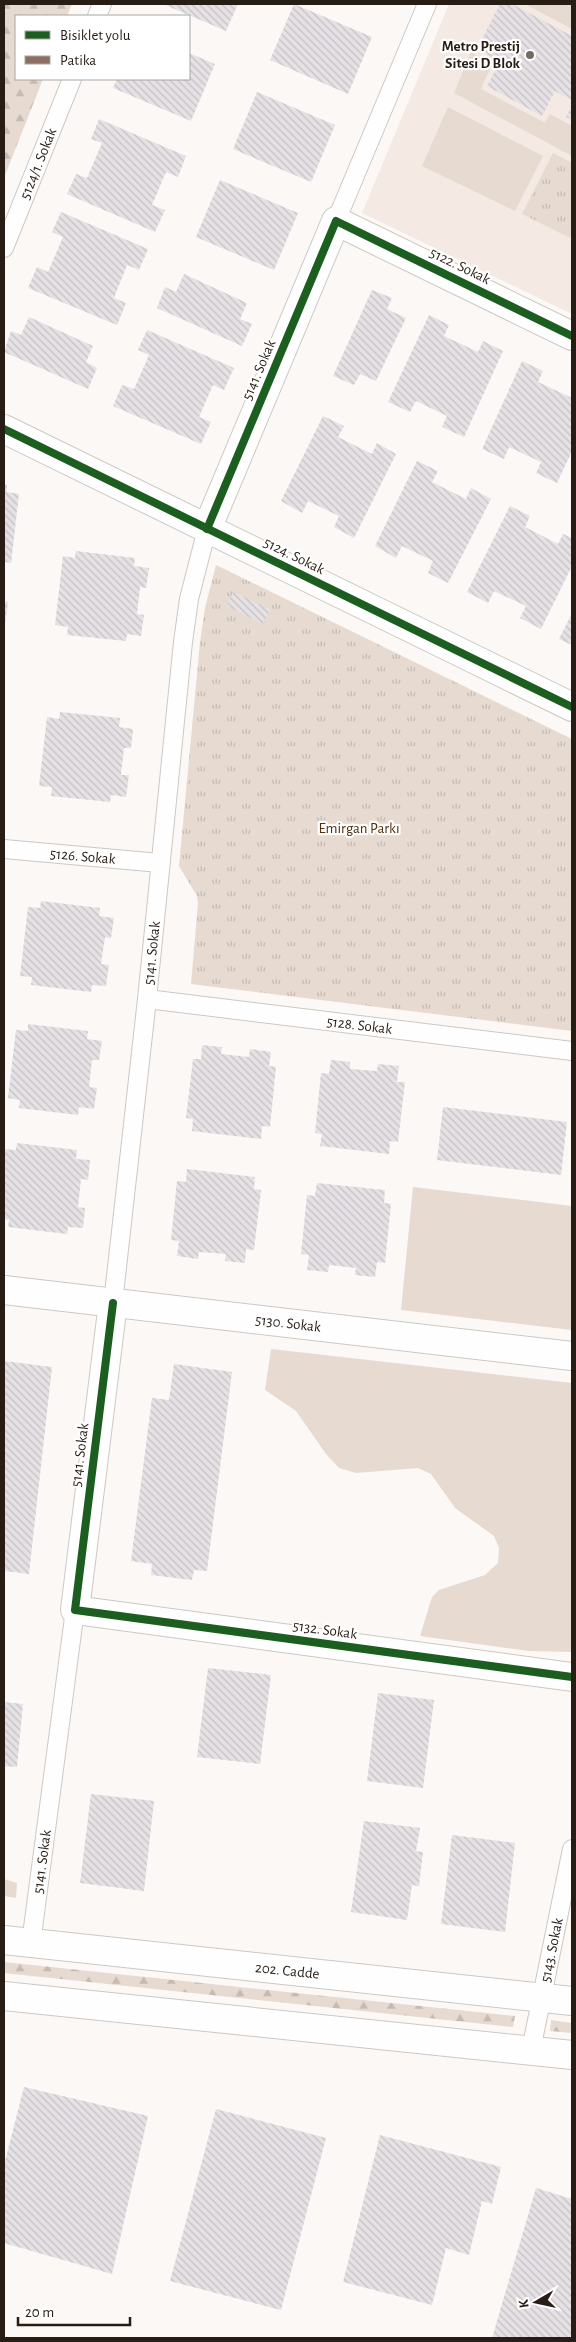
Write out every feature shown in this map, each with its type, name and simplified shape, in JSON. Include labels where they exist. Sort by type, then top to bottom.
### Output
[{"type":"street","name":"5122. Sokak","points":[[336,221],[572,336]]},
{"type":"street","name":"5141. Sokak","points":[[207,529],[336,221]]},
{"type":"street","name":"5124. Sokak","points":[[4,429],[572,707]]},
{"type":"street","name":"5130. Sokak","points":[[4,1290],[572,1356]]},
{"type":"street","name":"5141. Sokak","points":[[75,1610],[113,1303]]},
{"type":"street","name":"5132. Sokak","points":[[75,1610],[572,1677]]},
{"type":"street","name":"202. Cadde","points":[[4,1940],[572,2001]]},
{"type":"street","points":[[4,1996],[572,2055]]},
{"type":"lane","name":"5141. Sokak","points":[[336,221],[427,4]]},
{"type":"lane","name":"5124/1. Sokak","points":[[4,248],[72,80]]},
{"type":"lane","name":"5141. Sokak","points":[[113,1303],[147,999],[183,642],[189,599],[207,529]]},
{"type":"lane","name":"5126. Sokak","points":[[4,849],[160,863]]},
{"type":"lane","name":"5128. Sokak","points":[[147,999],[572,1051]]},
{"type":"lane","name":"5141. Sokak","points":[[31,1943],[75,1610]]},
{"type":"lane","name":"5143. Sokak","points":[[531,2050],[572,1849]]},
{"type":"shaded area","points":[[449,4],[572,4],[572,314],[362,213]]},
{"type":"green space","points":[[4,4],[72,4],[67,15],[15,15],[15,80],[43,80],[4,178]]},
{"type":"green space","points":[[525,4],[572,4],[572,29]]},
{"type":"green space","points":[[471,52],[492,64],[481,89],[545,123],[550,114],[572,126],[572,156],[454,93]]},
{"type":"green space","points":[[448,107],[543,156],[515,211],[422,166]]},
{"type":"green space","points":[[553,153],[572,163],[572,233],[570,238],[522,214]]},
{"type":"green space","name":"Emirgan Parkı","points":[[216,565],[572,739],[572,1031],[191,984],[198,903],[197,896],[179,866],[200,642],[205,608]]},
{"type":"green space","points":[[413,1187],[572,1206],[572,1330],[401,1310]]},
{"type":"green space","points":[[271,1349],[572,1383],[572,1652],[529,1651],[420,1636],[432,1597],[439,1590],[485,1575],[498,1563],[499,1548],[494,1536],[455,1508],[431,1474],[418,1468],[356,1473],[339,1468],[326,1454],[296,1411],[265,1390]]},
{"type":"green space","points":[[4,1879],[17,1883],[16,1898],[4,1896]]},
{"type":"green space","points":[[4,1962],[515,2016],[513,2027],[4,1973]]},
{"type":"green space","points":[[551,2020],[572,2023],[572,2033],[550,2031]]},
{"type":"building","points":[[163,4],[238,4],[226,31]]},
{"type":"building","points":[[294,4],[372,37],[348,94],[270,60]]},
{"type":"building","name":"Metro Prestij Sitesi D Blok","points":[[500,4],[512,4],[572,36],[572,100],[555,91],[542,116],[487,86],[500,62],[477,49]]},
{"type":"building","points":[[190,53],[215,64],[191,121],[113,88],[117,80],[190,80]]},
{"type":"building","points":[[257,92],[335,125],[311,182],[233,149]]},
{"type":"building","points":[[572,105],[572,120],[566,117]]},
{"type":"building","points":[[99,119],[186,156],[178,177],[166,172],[152,205],[165,210],[155,232],[67,194],[76,174],[87,178],[102,143],[91,139]]},
{"type":"building","points":[[220,180],[298,213],[274,270],[196,237]]},
{"type":"building","points":[[61,212],[148,249],[139,270],[127,265],[114,298],[126,303],[117,325],[28,288],[37,267],[48,272],[63,237],[52,232]]},
{"type":"building","points":[[184,274],[247,303],[240,319],[252,324],[242,346],[157,308],[165,287],[176,292]]},
{"type":"building","points":[[372,290],[392,298],[387,309],[406,318],[376,381],[360,374],[354,385],[333,376]]},
{"type":"building","points":[[429,315],[449,325],[444,336],[478,352],[483,341],[503,351],[464,437],[442,427],[447,416],[416,401],[410,412],[388,402]]},
{"type":"building","points":[[29,317],[93,346],[86,362],[97,368],[88,389],[4,352],[11,331],[21,335]]},
{"type":"building","points":[[147,330],[234,368],[224,390],[213,385],[199,417],[211,422],[201,444],[113,406],[122,385],[134,389],[149,355],[138,350]]},
{"type":"building","points":[[522,361],[543,371],[538,382],[572,398],[572,451],[557,483],[536,473],[541,462],[509,447],[504,459],[482,449]]},
{"type":"building","points":[[323,416],[344,426],[338,437],[372,454],[377,443],[396,454],[354,538],[334,527],[339,516],[308,501],[302,513],[281,501]]},
{"type":"building","points":[[417,461],[438,471],[432,482],[466,499],[471,488],[491,499],[448,583],[428,573],[433,561],[402,546],[396,558],[375,546]]},
{"type":"building","points":[[4,485],[7,485],[7,492],[19,494],[11,563],[4,562]]},
{"type":"building","points":[[510,506],[530,516],[525,527],[558,544],[563,534],[572,538],[572,566],[541,629],[520,618],[526,606],[494,591],[488,603],[467,592]]},
{"type":"building","points":[[76,551],[135,558],[134,566],[149,568],[146,588],[140,587],[137,614],[144,615],[141,636],[127,634],[126,641],[67,635],[68,627],[55,625],[63,556],[75,558]]},
{"type":"building","points":[[233,592],[270,609],[263,624],[227,606]]},
{"type":"building","points":[[4,601],[8,602],[5,624],[4,624]]},
{"type":"building","points":[[572,613],[572,645],[559,639]]},
{"type":"building","points":[[60,712],[120,718],[119,727],[133,729],[131,748],[124,748],[121,775],[129,775],[126,797],[111,795],[110,802],[51,796],[52,787],[39,786],[47,717],[59,719]]},
{"type":"building","points":[[41,901],[100,908],[99,916],[114,918],[111,938],[105,937],[101,964],[109,965],[106,986],[92,985],[91,992],[31,985],[32,977],[20,976],[28,907],[40,908]]},
{"type":"building","points":[[28,1024],[88,1031],[87,1039],[102,1041],[99,1060],[92,1060],[89,1087],[97,1088],[94,1109],[79,1107],[78,1115],[19,1108],[20,1100],[8,1098],[16,1030],[28,1031]]},
{"type":"building","points":[[202,1045],[222,1047],[221,1054],[249,1057],[250,1049],[271,1052],[269,1066],[276,1067],[270,1127],[262,1126],[261,1139],[192,1131],[193,1119],[186,1118],[193,1059],[201,1059]]},
{"type":"building","points":[[331,1060],[350,1062],[350,1069],[377,1071],[378,1064],[399,1066],[397,1082],[405,1082],[398,1142],[390,1141],[389,1154],[320,1146],[322,1134],[315,1133],[321,1073],[329,1074]]},
{"type":"building","points":[[443,1107],[567,1122],[561,1175],[437,1160]]},
{"type":"building","points":[[17,1143],[77,1150],[76,1159],[90,1160],[88,1180],[81,1179],[78,1207],[85,1208],[83,1228],[68,1227],[67,1234],[8,1227],[9,1220],[4,1219],[4,1149],[16,1150]]},
{"type":"building","points":[[187,1169],[255,1177],[254,1189],[261,1190],[254,1250],[246,1249],[245,1263],[225,1261],[226,1254],[199,1252],[198,1259],[177,1256],[179,1241],[171,1240],[177,1181],[186,1182]]},
{"type":"building","points":[[317,1183],[385,1190],[384,1203],[391,1204],[385,1263],[377,1262],[375,1277],[355,1275],[356,1268],[329,1265],[328,1272],[307,1270],[309,1255],[301,1254],[307,1195],[315,1196]]},
{"type":"building","points":[[4,1361],[52,1367],[29,1574],[4,1571]]},
{"type":"building","points":[[174,1364],[232,1372],[207,1571],[194,1570],[192,1580],[151,1575],[152,1564],[131,1561],[152,1398],[169,1400]]},
{"type":"building","points":[[208,1668],[271,1675],[260,1764],[197,1757]]},
{"type":"building","points":[[378,1693],[434,1700],[423,1788],[367,1781]]},
{"type":"building","points":[[4,1702],[23,1704],[17,1767],[4,1766]]},
{"type":"building","points":[[91,1794],[154,1801],[144,1891],[80,1883]]},
{"type":"building","points":[[364,1821],[420,1828],[416,1851],[423,1852],[419,1886],[412,1885],[407,1920],[351,1912]]},
{"type":"building","points":[[452,1835],[515,1843],[505,1932],[441,1924]]},
{"type":"building","points":[[24,2087],[148,2116],[112,2274],[4,2243],[4,2165]]},
{"type":"building","points":[[216,2109],[326,2138],[281,2310],[170,2281]]},
{"type":"building","points":[[380,2135],[501,2167],[492,2204],[482,2201],[469,2255],[446,2248],[432,2305],[343,2282]]},
{"type":"building","points":[[536,2188],[572,2199],[572,2338],[492,2338]]},
{"type":"cycle path","points":[[207,529],[336,221],[572,336]]},
{"type":"cycle path","points":[[4,429],[572,707]]},
{"type":"cycle path","points":[[113,1303],[75,1610],[572,1677]]},
{"type":"place","name":"Metro Prestij Sitesi D Blok","points":[[530,55]]}]
